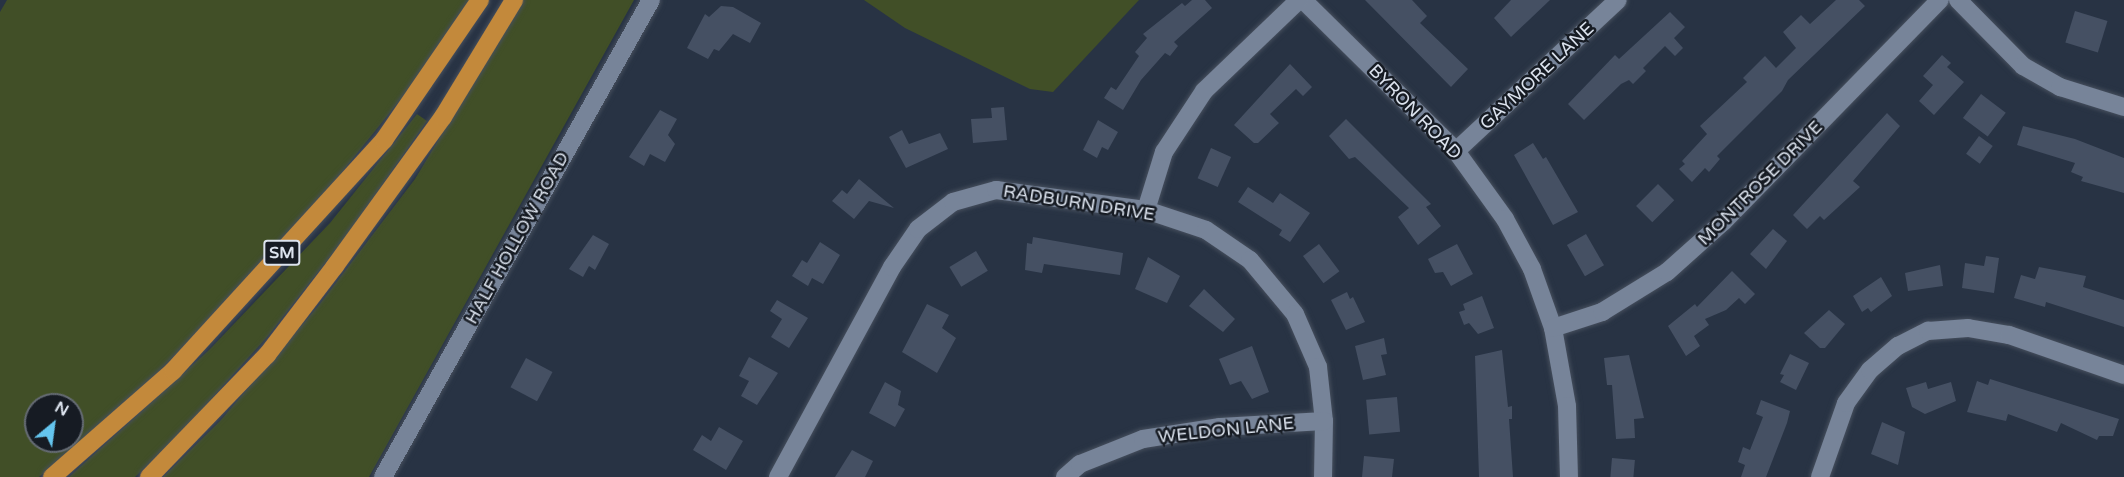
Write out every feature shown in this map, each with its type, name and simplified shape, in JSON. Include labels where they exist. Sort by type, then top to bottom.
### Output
[{"type":"highway","name":"SM","points":[[52,477],[173,371],[384,140],[480,0]]},
{"type":"highway","name":"SM","points":[[149,477],[267,355],[443,117],[514,0]]},
{"type":"street","name":"HALF HOLLOW ROAD","points":[[382,477],[651,0]]},
{"type":"street","name":"BYRON ROAD","points":[[1301,0],[1456,151],[1504,219],[1532,268],[1553,328],[1568,406],[1569,477]]},
{"type":"street","points":[[1146,210],[1164,152],[1204,91],[1301,0]]},
{"type":"street","name":"GAYMORE LANE","points":[[1456,151],[1618,0]]},
{"type":"street","name":"MONTROSE DRIVE","points":[[1553,328],[1602,312],[1667,273],[1724,221],[1940,0]]},
{"type":"street","points":[[1958,0],[2023,66],[2060,87],[2124,107]]},
{"type":"street","name":"RADBURN DRIVE","points":[[778,477],[892,267],[918,229],[953,202],[996,190],[1146,210],[1206,230],[1250,260],[1295,314],[1318,367],[1324,421],[1323,477]]},
{"type":"street","points":[[1820,477],[1846,403],[1870,370],[1898,346],[1928,331],[1968,328],[2009,335],[2124,375]]},
{"type":"street","name":"WELDON LANE","points":[[1065,477],[1080,464],[1143,439],[1220,427],[1324,421]]},
{"type":"green space","points":[[7,0],[471,0],[421,74],[293,233],[145,386],[84,438],[84,393],[24,393],[24,453],[67,453],[39,477],[0,477],[0,12]]},
{"type":"green space","points":[[522,0],[634,0],[369,477],[163,477],[220,421],[319,305],[415,179]]},
{"type":"green space","points":[[864,0],[1139,0],[1053,92],[1030,89],[905,28]]},
{"type":"green space","points":[[417,114],[427,121],[344,239],[268,336],[175,439],[135,477],[69,477],[209,350],[330,223]]},
{"type":"building","points":[[1192,0],[1205,0],[1212,8],[1174,42],[1178,46],[1170,56],[1165,53],[1141,80],[1123,110],[1104,98],[1111,87],[1116,90],[1139,56],[1135,52],[1147,38],[1143,34],[1182,3],[1185,6]]},
{"type":"building","points":[[1365,0],[1412,0],[1427,16],[1420,23],[1468,69],[1451,87]]},
{"type":"building","points":[[1511,0],[1550,0],[1511,37],[1494,18]]},
{"type":"building","points":[[1836,0],[1859,0],[1865,6],[1788,80],[1782,91],[1717,156],[1720,159],[1709,172],[1705,168],[1692,182],[1679,169],[1685,164],[1682,161],[1707,134],[1700,126],[1747,82],[1743,78],[1765,56],[1776,68],[1796,48],[1783,32],[1801,15],[1810,24]]},
{"type":"building","points":[[721,6],[733,7],[761,23],[750,43],[733,34],[719,51],[714,49],[708,59],[687,48],[705,14],[709,17]]},
{"type":"building","points":[[2075,11],[2108,21],[2098,52],[2065,43]]},
{"type":"building","points":[[1670,12],[1685,27],[1674,38],[1683,48],[1675,56],[1665,46],[1643,68],[1646,71],[1633,84],[1629,80],[1621,84],[1584,120],[1568,104],[1615,55],[1619,59]]},
{"type":"building","points":[[1942,55],[1951,63],[1947,67],[1964,82],[1934,115],[1919,101],[1933,85],[1923,76]]},
{"type":"building","points":[[1290,64],[1312,87],[1303,96],[1296,89],[1270,114],[1279,123],[1258,143],[1254,143],[1234,125]]},
{"type":"building","points":[[1981,94],[2006,113],[1988,137],[1963,118]]},
{"type":"building","points":[[1004,107],[1007,140],[973,143],[971,119],[992,118],[991,108]]},
{"type":"building","points":[[660,110],[677,119],[668,135],[675,144],[665,162],[650,154],[644,166],[629,157]]},
{"type":"building","points":[[1887,113],[1900,126],[1853,181],[1860,187],[1824,220],[1820,216],[1807,229],[1793,215]]},
{"type":"building","points":[[1346,119],[1431,204],[1426,207],[1441,226],[1418,245],[1398,217],[1409,208],[1355,157],[1349,159],[1329,136]]},
{"type":"building","points":[[1098,120],[1118,132],[1108,150],[1102,147],[1097,158],[1083,150]]},
{"type":"building","points":[[2023,126],[2075,139],[2124,158],[2124,193],[2081,181],[2083,177],[2071,172],[2075,163],[2017,145]]},
{"type":"building","points":[[902,130],[909,144],[940,133],[948,149],[906,168],[889,137]]},
{"type":"building","points":[[1979,136],[1993,146],[1980,164],[1966,154]]},
{"type":"building","points":[[1533,143],[1543,159],[1546,157],[1578,212],[1553,225],[1514,155]]},
{"type":"building","points":[[1211,148],[1231,157],[1218,187],[1198,178]]},
{"type":"building","points":[[859,179],[894,208],[869,201],[854,219],[832,201],[842,190],[847,194]]},
{"type":"building","points":[[1658,184],[1674,200],[1652,222],[1636,206]]},
{"type":"building","points":[[1248,187],[1273,203],[1280,193],[1310,213],[1290,242],[1279,235],[1282,230],[1238,202]]},
{"type":"building","points":[[1773,229],[1787,241],[1766,269],[1750,254]]},
{"type":"building","points":[[1586,234],[1604,265],[1585,276],[1567,245]]},
{"type":"building","points":[[593,235],[609,244],[595,270],[589,266],[583,277],[569,269]]},
{"type":"building","points":[[1033,237],[1123,253],[1120,275],[1044,264],[1042,273],[1025,270],[1027,243],[1032,244]]},
{"type":"building","points":[[820,242],[840,255],[823,284],[812,278],[808,286],[792,276],[802,260],[807,263]]},
{"type":"building","points":[[1319,244],[1339,271],[1323,283],[1303,256]]},
{"type":"building","points":[[1457,244],[1473,274],[1451,286],[1443,272],[1435,273],[1428,259]]},
{"type":"building","points":[[976,251],[988,271],[961,287],[949,267]]},
{"type":"building","points":[[1986,256],[1999,258],[1994,293],[1962,288],[1965,263],[1984,266]]},
{"type":"building","points":[[1148,257],[1180,276],[1167,303],[1135,289]]},
{"type":"building","points":[[1940,265],[1943,286],[1908,291],[1905,273]]},
{"type":"building","points":[[2039,267],[2086,276],[2083,287],[2124,300],[2124,327],[2046,302],[2045,307],[2014,298],[2021,275],[2035,279]]},
{"type":"building","points":[[1732,271],[1755,294],[1745,304],[1739,298],[1726,310],[1705,319],[1709,325],[1694,336],[1700,346],[1686,356],[1668,326],[1695,304],[1697,307]]},
{"type":"building","points":[[1881,277],[1892,296],[1871,312],[1868,308],[1862,312],[1853,296]]},
{"type":"building","points":[[1204,289],[1235,319],[1223,332],[1189,306]]},
{"type":"building","points":[[1347,292],[1350,299],[1353,297],[1365,322],[1346,330],[1331,300]]},
{"type":"building","points":[[1482,296],[1494,328],[1478,334],[1469,323],[1464,325],[1459,312],[1465,310],[1463,304]]},
{"type":"building","points":[[777,300],[808,318],[789,348],[771,337],[782,319],[770,311]]},
{"type":"building","points":[[927,304],[949,315],[942,328],[956,338],[937,373],[902,352]]},
{"type":"building","points":[[1829,310],[1845,324],[1825,348],[1820,348],[1804,333]]},
{"type":"building","points":[[1384,338],[1387,354],[1381,355],[1386,375],[1363,380],[1355,346]]},
{"type":"building","points":[[1252,346],[1269,392],[1252,399],[1241,381],[1230,385],[1219,359]]},
{"type":"building","points":[[1502,350],[1508,407],[1512,406],[1512,419],[1509,419],[1513,477],[1479,477],[1475,356]]},
{"type":"building","points":[[1790,354],[1809,363],[1796,390],[1780,382],[1784,375],[1780,374]]},
{"type":"building","points":[[1629,355],[1644,418],[1634,419],[1635,438],[1616,439],[1612,385],[1607,385],[1604,358]]},
{"type":"building","points":[[749,357],[778,373],[757,405],[741,396],[749,381],[739,376]]},
{"type":"building","points":[[526,358],[552,372],[537,401],[511,387]]},
{"type":"building","points":[[1990,379],[2119,419],[2113,436],[2099,436],[2097,440],[2061,423],[2057,432],[2008,414],[2006,421],[1967,412],[1977,381],[1988,385]]},
{"type":"building","points":[[885,382],[901,391],[898,405],[905,409],[895,427],[869,413]]},
{"type":"building","points":[[1926,382],[1928,389],[1951,382],[1956,401],[1925,414],[1912,407],[1906,388]]},
{"type":"building","points":[[1397,397],[1400,432],[1369,435],[1366,400]]},
{"type":"building","points":[[1761,400],[1790,411],[1787,423],[1766,477],[1741,477],[1745,465],[1738,462],[1743,447],[1750,450],[1763,417],[1756,414]]},
{"type":"building","points":[[1882,422],[1905,432],[1898,465],[1871,454]]},
{"type":"building","points":[[719,427],[743,441],[726,470],[693,450],[702,435],[711,441]]},
{"type":"building","points":[[852,450],[873,461],[865,477],[835,477]]},
{"type":"building","points":[[1364,456],[1394,459],[1392,477],[1362,477]]},
{"type":"building","points":[[1612,458],[1635,460],[1633,477],[1610,477]]}]
